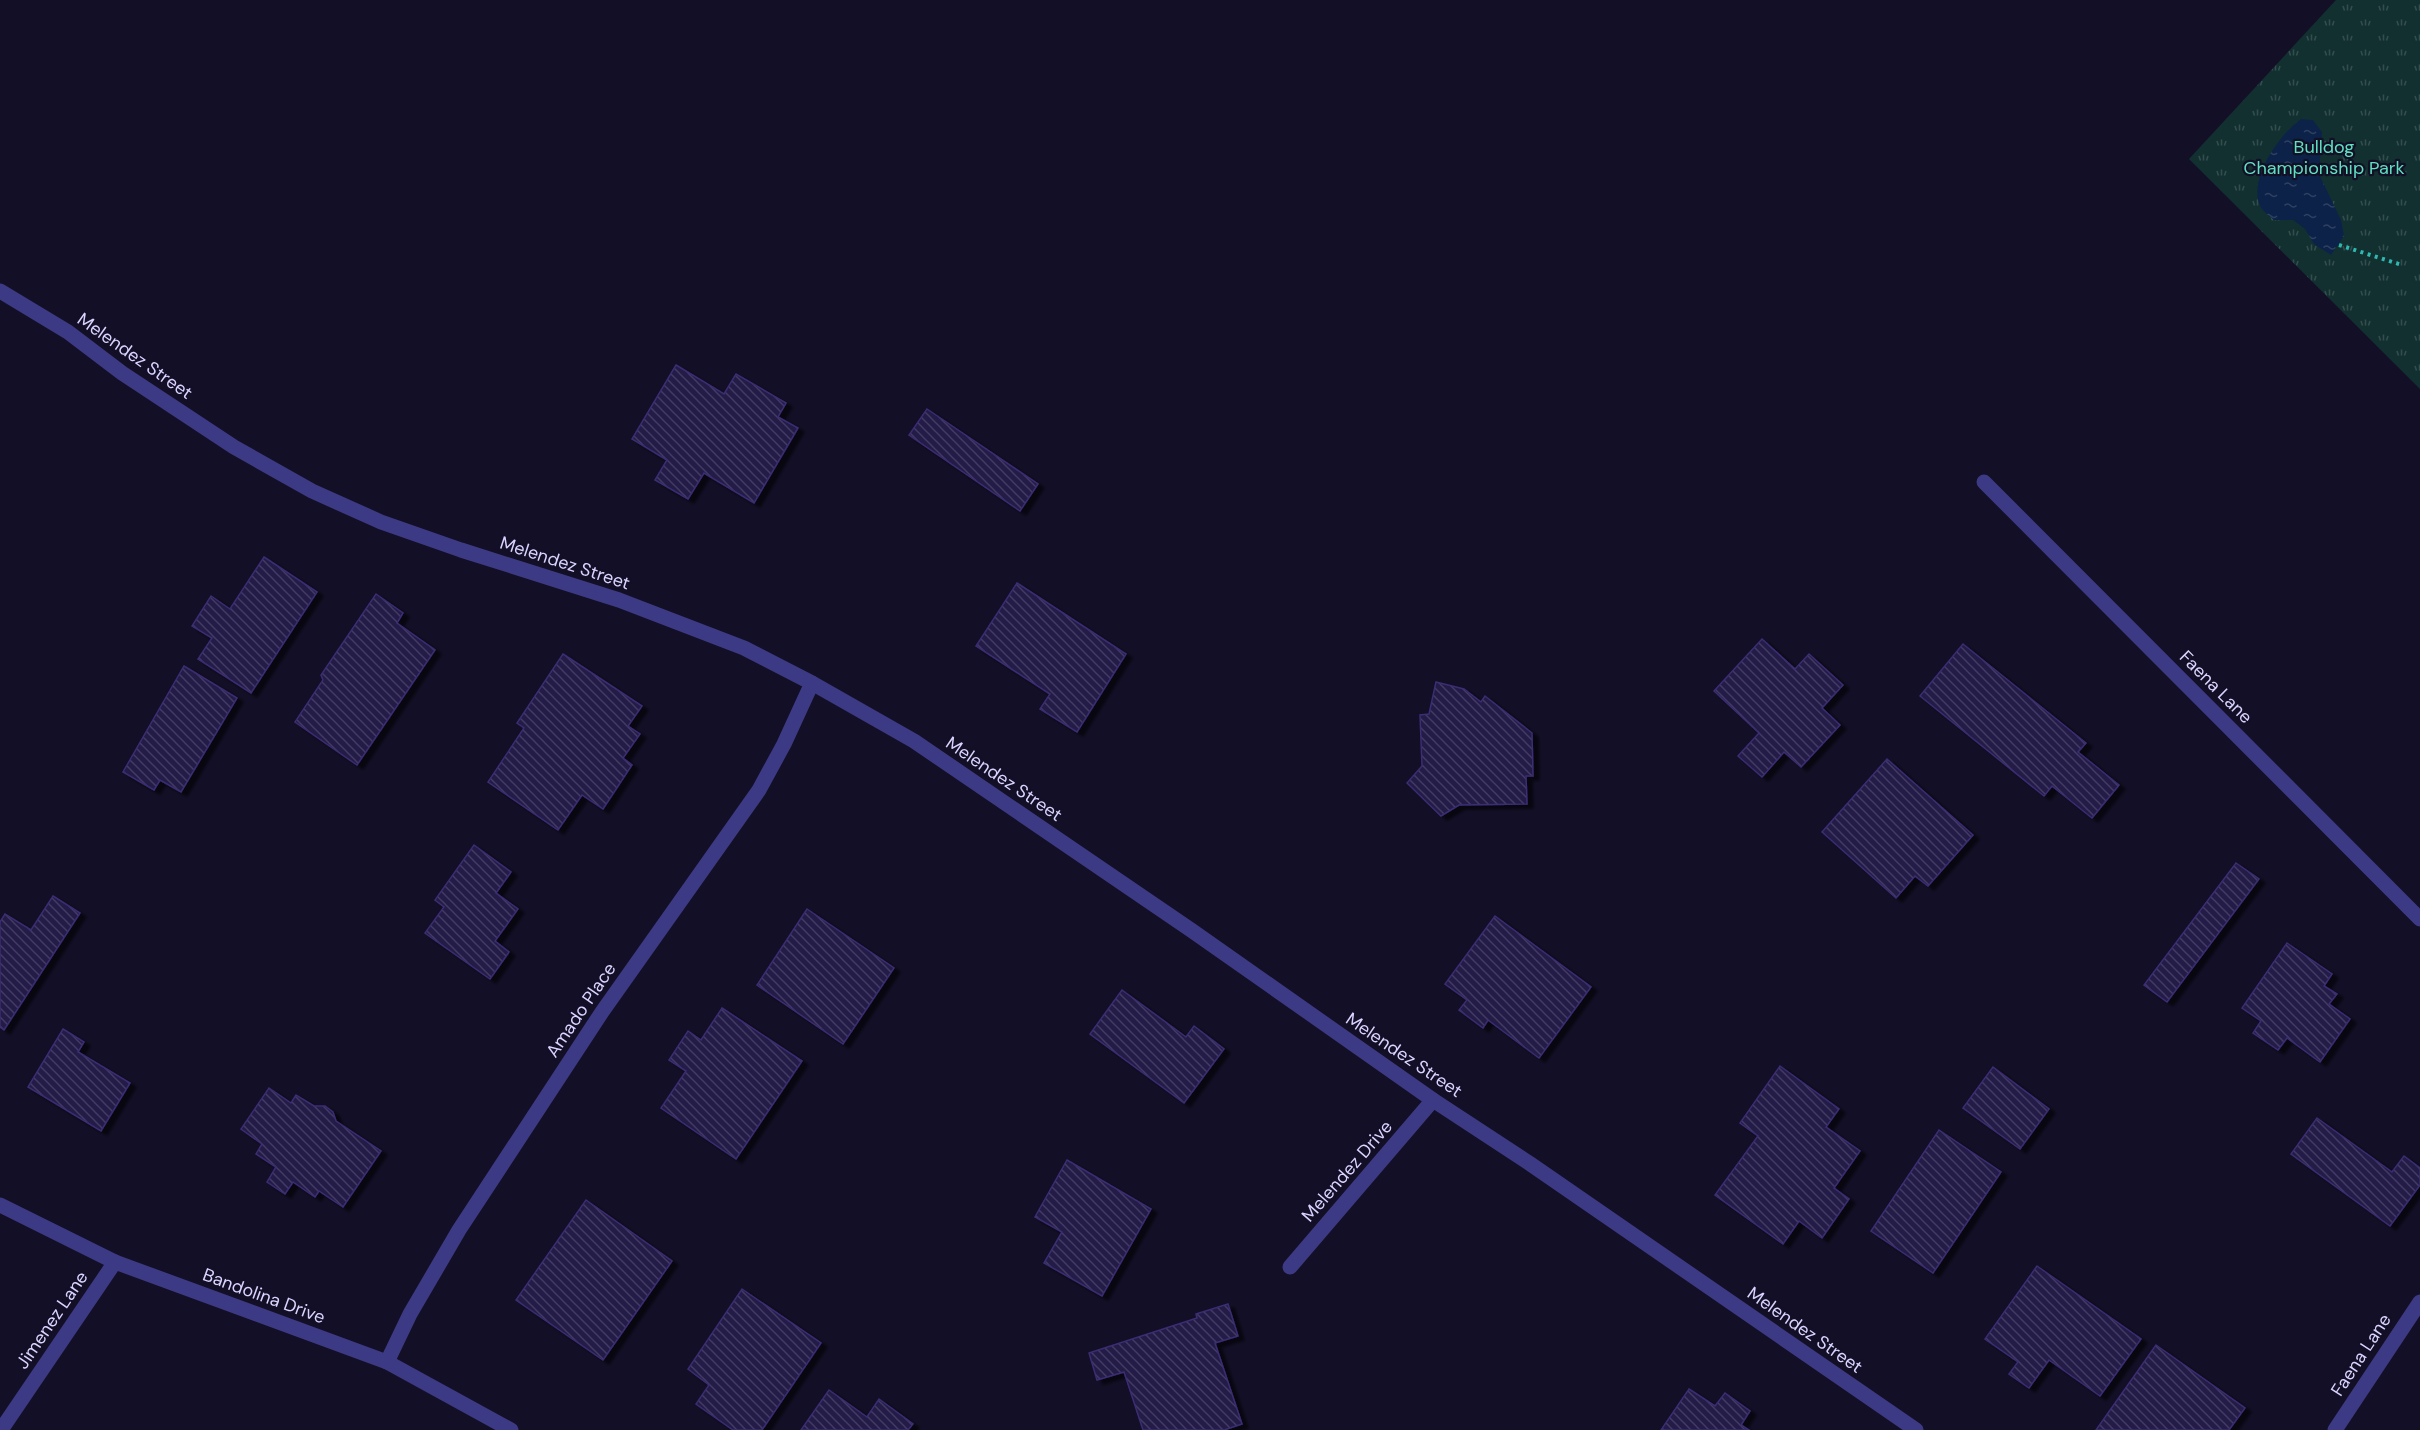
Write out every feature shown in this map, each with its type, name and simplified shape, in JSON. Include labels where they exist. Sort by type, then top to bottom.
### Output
[{"type":"street","name":"Melendez Street","points":[[0,291],[68,332],[122,373],[234,447],[312,491],[391,525],[461,550],[619,600],[744,648],[812,683],[914,741],[1916,1430]]},
{"type":"street","name":"Faena Lane","points":[[1984,482],[2420,920]]},
{"type":"street","name":"Amado Place","points":[[387,1362],[410,1314],[459,1230],[602,1011],[759,790],[784,744],[812,683]]},
{"type":"street","name":"Melendez Drive","points":[[1290,1267],[1433,1100]]},
{"type":"street","name":"Bandolina Drive","points":[[0,1205],[115,1262],[387,1362],[511,1430]]},
{"type":"street","name":"Jimenez Lane","points":[[1,1430],[115,1262]]},
{"type":"street","name":"Faena Lane","points":[[2336,1430],[2420,1302]]},
{"type":"path","points":[[2339,245],[2402,265]]},
{"type":"green space","name":"Bulldog Championship Park","points":[[2336,0],[2420,0],[2420,389],[2189,159]]},
{"type":"water","points":[[2301,119],[2313,120],[2322,132],[2319,174],[2341,220],[2344,236],[2331,255],[2314,244],[2305,229],[2293,220],[2274,220],[2264,212],[2257,195],[2258,183],[2268,158],[2284,135]]},
{"type":"building","points":[[676,365],[724,394],[736,374],[786,403],[778,417],[798,428],[754,503],[704,473],[688,499],[655,480],[667,460],[632,439]]},
{"type":"building","points":[[927,409],[1038,484],[1020,511],[909,435]]},
{"type":"building","points":[[264,557],[317,592],[251,693],[198,659],[212,638],[192,626],[211,596],[230,609]]},
{"type":"building","points":[[1017,583],[1126,654],[1077,732],[1040,709],[1050,694],[976,646]]},
{"type":"building","points":[[376,594],[403,613],[397,623],[435,650],[357,765],[295,722],[323,680],[321,675]]},
{"type":"building","points":[[1762,639],[1795,669],[1809,654],[1843,685],[1822,708],[1840,725],[1801,767],[1784,752],[1762,777],[1738,756],[1759,733],[1714,691]]},
{"type":"building","points":[[1963,644],[2086,743],[2078,752],[2119,785],[2092,818],[2052,786],[2044,796],[1920,696]]},
{"type":"building","points":[[563,654],[642,706],[628,726],[640,734],[623,758],[632,765],[603,809],[582,795],[558,830],[488,782],[524,728],[517,723]]},
{"type":"building","points":[[184,666],[237,698],[181,792],[160,780],[154,790],[123,772]]},
{"type":"building","points":[[1436,682],[1464,689],[1481,702],[1485,696],[1532,733],[1533,776],[1526,776],[1527,804],[1459,805],[1441,816],[1407,783],[1422,766],[1420,715],[1429,714]]},
{"type":"building","points":[[1887,759],[1973,835],[1928,886],[1915,876],[1896,898],[1822,832]]},
{"type":"building","points":[[474,845],[511,872],[496,893],[518,909],[495,941],[509,952],[490,979],[425,933],[444,907],[435,900]]},
{"type":"building","points":[[2236,863],[2259,879],[2167,1002],[2144,985]]},
{"type":"building","points":[[53,896],[80,913],[4,1030],[0,1027],[0,922],[5,914],[31,930]]},
{"type":"building","points":[[807,909],[894,968],[843,1044],[757,985]]},
{"type":"building","points":[[1495,916],[1591,987],[1539,1058],[1488,1020],[1483,1028],[1459,1010],[1467,1000],[1445,984]]},
{"type":"building","points":[[2287,943],[2332,974],[2324,986],[2337,994],[2329,1004],[2350,1019],[2320,1062],[2287,1038],[2278,1050],[2253,1033],[2261,1021],[2242,1008]]},
{"type":"building","points":[[1122,990],[1186,1037],[1194,1026],[1224,1049],[1184,1103],[1090,1034]]},
{"type":"building","points":[[722,1008],[802,1061],[736,1159],[661,1108],[686,1071],[669,1060],[688,1031],[701,1040]]},
{"type":"building","points":[[63,1029],[84,1042],[78,1052],[130,1083],[101,1131],[28,1087]]},
{"type":"building","points":[[1780,1066],[1839,1109],[1826,1127],[1860,1151],[1834,1188],[1849,1199],[1822,1238],[1799,1221],[1783,1244],[1715,1195],[1758,1136],[1740,1123]]},
{"type":"building","points":[[1993,1067],[2049,1109],[2020,1149],[1963,1108]]},
{"type":"building","points":[[269,1088],[291,1103],[296,1095],[314,1106],[325,1106],[333,1112],[336,1121],[381,1151],[343,1207],[319,1191],[315,1197],[293,1182],[285,1194],[267,1182],[276,1167],[256,1154],[262,1144],[241,1129]]},
{"type":"building","points":[[2317,1118],[2392,1172],[2404,1156],[2420,1168],[2420,1185],[2390,1226],[2291,1154]]},
{"type":"building","points":[[1939,1130],[2001,1172],[1933,1273],[1871,1231]]},
{"type":"building","points":[[1067,1160],[1151,1209],[1102,1296],[1044,1263],[1062,1232],[1035,1217]]},
{"type":"building","points":[[586,1200],[672,1261],[603,1360],[516,1300]]},
{"type":"building","points":[[2037,1266],[2141,1339],[2100,1396],[2049,1360],[2029,1388],[2009,1374],[2018,1362],[1985,1339]]},
{"type":"building","points":[[742,1289],[821,1343],[762,1430],[733,1430],[696,1404],[709,1385],[688,1369]]},
{"type":"building","points":[[1228,1304],[1238,1336],[1215,1343],[1242,1424],[1224,1430],[1143,1430],[1124,1372],[1097,1380],[1089,1353],[1197,1318],[1196,1314]]},
{"type":"building","points":[[2156,1345],[2245,1408],[2229,1430],[2096,1430]]},
{"type":"building","points":[[1689,1389],[1715,1406],[1725,1393],[1750,1411],[1741,1425],[1749,1430],[1661,1430]]},
{"type":"building","points":[[829,1390],[867,1417],[879,1399],[913,1424],[908,1430],[801,1430]]}]
